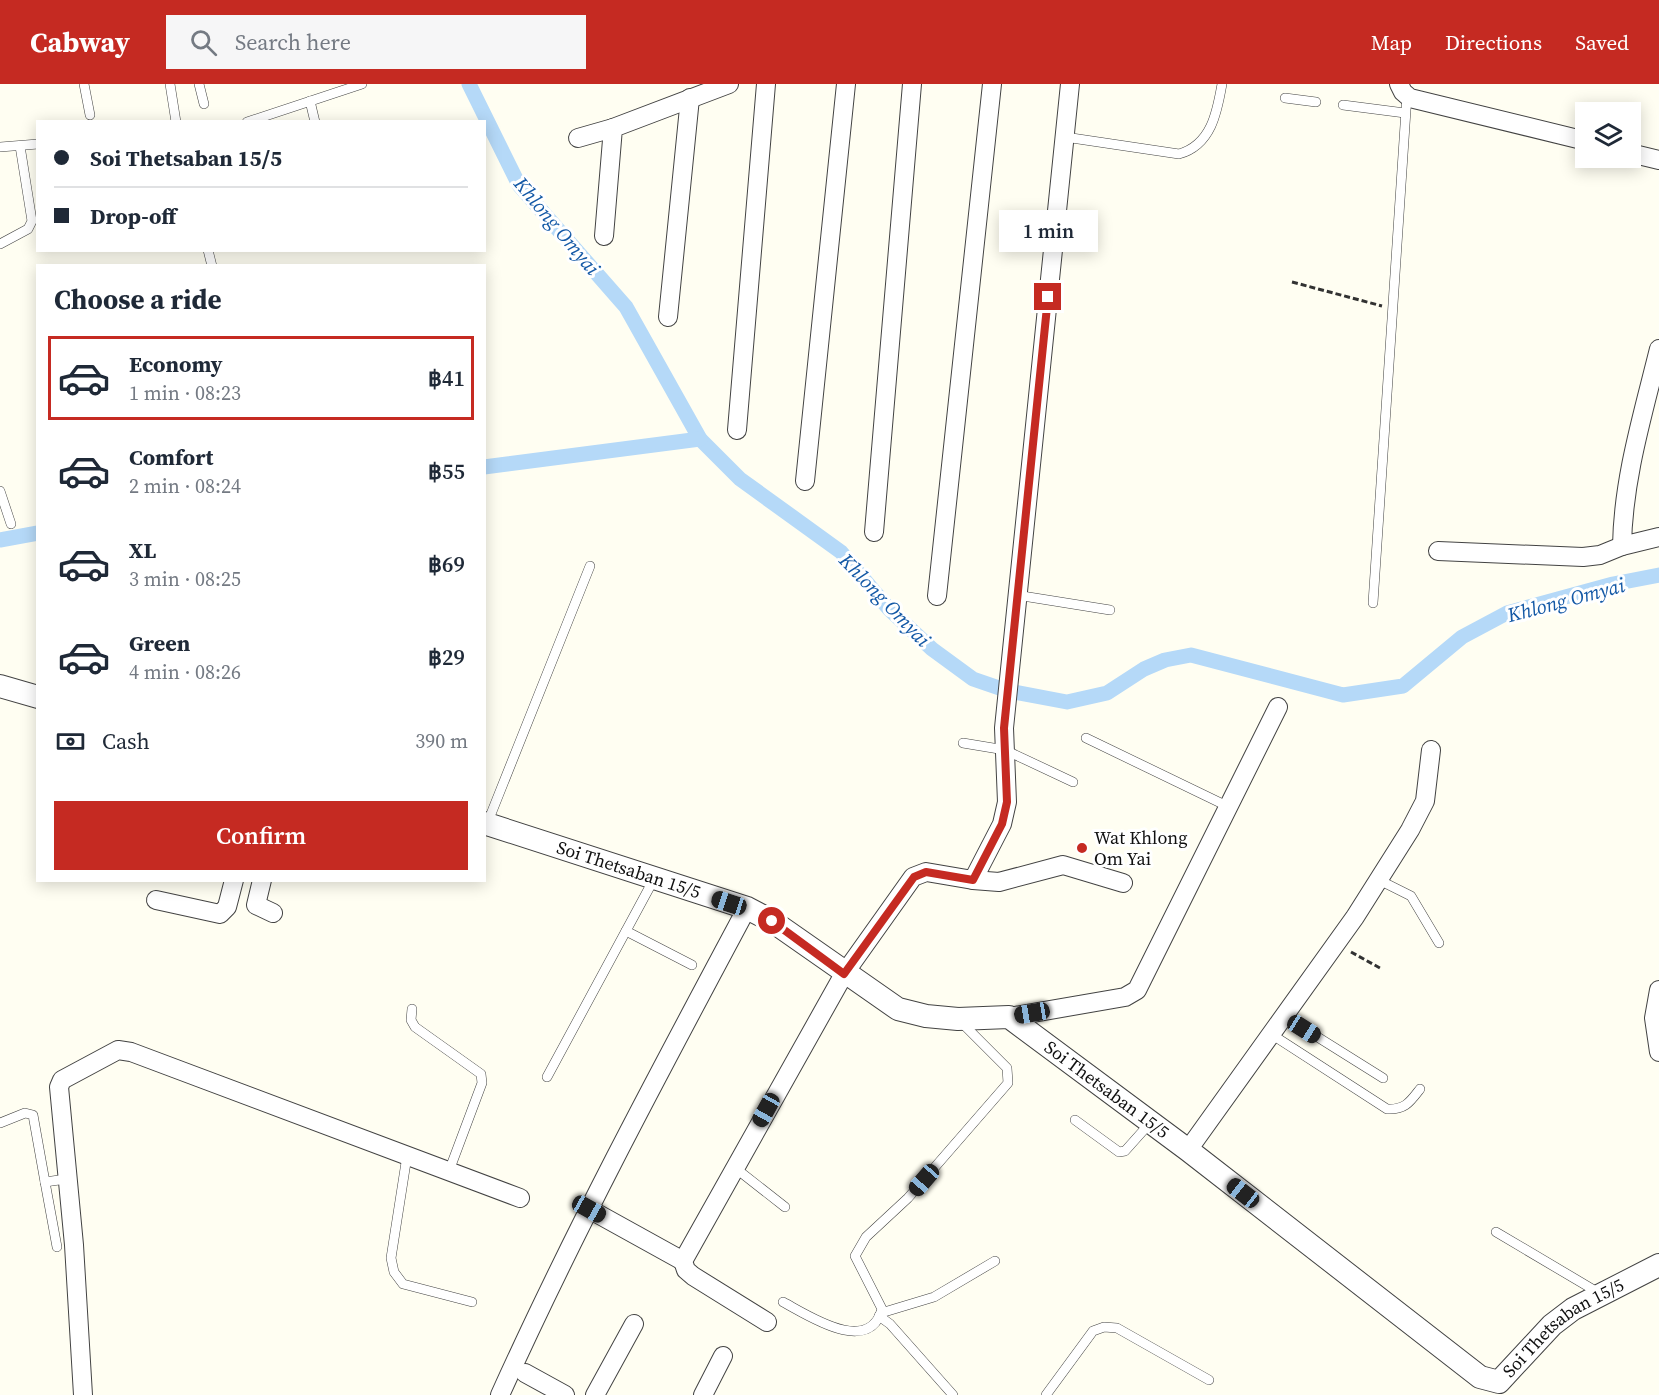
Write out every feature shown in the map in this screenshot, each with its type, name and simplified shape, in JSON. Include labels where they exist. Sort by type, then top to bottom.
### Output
[{"type":"street","points":[[578,138],[613,128],[729,84]]},
{"type":"street","points":[[737,430],[766,84]]},
{"type":"street","points":[[805,481],[846,84]]},
{"type":"street","points":[[874,532],[912,84]]},
{"type":"street","points":[[937,596],[992,84]]},
{"type":"street","points":[[973,880],[1002,824],[1005,813],[1006,710],[1016,595],[1071,84]]},
{"type":"street","points":[[668,317],[690,98]]},
{"type":"street","points":[[1404,98],[1575,138]]},
{"type":"street","points":[[604,236],[613,128]]},
{"type":"street","points":[[1641,156],[1659,160]]},
{"type":"street","points":[[1622,546],[1623,515],[1629,469],[1659,350]]},
{"type":"street","points":[[1438,551],[1583,557],[1600,555],[1622,546],[1659,537]]},
{"type":"street","points":[[0,686],[36,696]]},
{"type":"street","points":[[1009,1017],[1125,997],[1137,990],[1278,707]]},
{"type":"street","points":[[1188,1150],[1336,944],[1378,880],[1425,801],[1431,750]]},
{"type":"street","name":"Soi Thetsaban 15/5","points":[[486,824],[747,909],[772,921],[844,974],[898,1009],[926,1016],[958,1019],[1009,1017],[1188,1150],[1472,1372],[1498,1388],[1552,1325],[1601,1294],[1659,1265]]},
{"type":"street","points":[[683,1261],[844,974],[914,877],[926,872],[999,882],[1063,865],[1123,883]]},
{"type":"street","points":[[156,900],[220,914],[227,908],[234,882]]},
{"type":"street","points":[[262,882],[256,905],[273,913]]},
{"type":"street","points":[[500,1395],[638,1112],[747,909]]},
{"type":"street","points":[[1659,990],[1654,1018],[1659,1053]]},
{"type":"street","points":[[83,1395],[74,1245],[59,1093],[62,1080],[118,1050],[125,1050],[520,1198]]},
{"type":"street","points":[[589,1209],[683,1261],[686,1270],[693,1276],[767,1322]]},
{"type":"street","points":[[595,1395],[634,1324]]},
{"type":"street","points":[[703,1395],[723,1356]]},
{"type":"street","points":[[525,1372],[565,1395]]},
{"type":"lane","points":[[84,84],[90,115]]},
{"type":"lane","points":[[170,84],[176,120]]},
{"type":"lane","points":[[200,84],[204,104]]},
{"type":"lane","points":[[253,120],[362,84]]},
{"type":"lane","points":[[1065,137],[1179,154],[1185,152],[1197,145],[1210,130],[1217,116],[1222,84]]},
{"type":"lane","points":[[1285,98],[1316,102]]},
{"type":"lane","points":[[1342,105],[1404,98],[1393,309],[1373,603]]},
{"type":"lane","points":[[310,101],[315,120]]},
{"type":"lane","points":[[0,147],[36,144]]},
{"type":"lane","points":[[0,244],[28,230],[33,221],[21,146]]},
{"type":"lane","points":[[0,491],[11,524]]},
{"type":"lane","points":[[486,824],[590,566]]},
{"type":"lane","points":[[1016,595],[1110,610]]},
{"type":"lane","points":[[1086,738],[1229,807]]},
{"type":"lane","points":[[963,743],[1005,750],[1073,782]]},
{"type":"lane","points":[[547,1077],[654,879]]},
{"type":"lane","points":[[1378,880],[1411,896],[1439,943]]},
{"type":"lane","points":[[626,931],[692,965]]},
{"type":"lane","points":[[412,1009],[411,1020],[415,1027],[482,1074],[482,1083],[449,1171]]},
{"type":"lane","points":[[1284,1016],[1383,1078]]},
{"type":"lane","points":[[880,1314],[882,1310],[855,1252],[866,1237],[908,1198],[1008,1083],[1007,1068],[958,1019]]},
{"type":"lane","points":[[1271,1034],[1387,1109],[1397,1110],[1407,1106],[1420,1089]]},
{"type":"lane","points":[[0,1123],[26,1113],[33,1116],[57,1247]]},
{"type":"lane","points":[[1076,1120],[1119,1152],[1125,1151],[1150,1123]]},
{"type":"lane","points":[[407,1156],[391,1258],[394,1272],[403,1284],[472,1302]]},
{"type":"lane","points":[[734,1167],[785,1207]]},
{"type":"lane","points":[[45,1182],[66,1179]]},
{"type":"lane","points":[[1496,1232],[1601,1294]]},
{"type":"lane","points":[[783,1302],[843,1331],[860,1330],[880,1314],[934,1297],[995,1261]]},
{"type":"lane","points":[[880,1314],[953,1395]]},
{"type":"lane","points":[[1046,1395],[1094,1331],[1104,1327],[1117,1328],[1209,1380]]},
{"type":"path","points":[[1292,282],[1393,309]]},
{"type":"path","points":[[1336,944],[1380,968]]},
{"type":"waterway","name":"Khlong Omyai","points":[[469,84],[519,185],[626,307],[700,439],[740,479],[841,552],[889,609],[932,649],[973,679],[1008,691],[1067,702],[1107,693],[1144,669],[1165,660],[1191,655],[1343,695],[1403,686],[1462,637],[1507,613],[1613,584],[1659,575]]},
{"type":"waterway","points":[[486,467],[700,439]]},
{"type":"waterway","points":[[0,540],[36,533]]},
{"type":"place","name":"Wat Khlong Om Yai","points":[[1082,848]]},
{"type":"route","points":[[772,921],[844,974],[914,877],[926,872],[944,874],[962,880],[973,880],[1002,824],[1007,802],[1004,728],[1048,297]]}]
